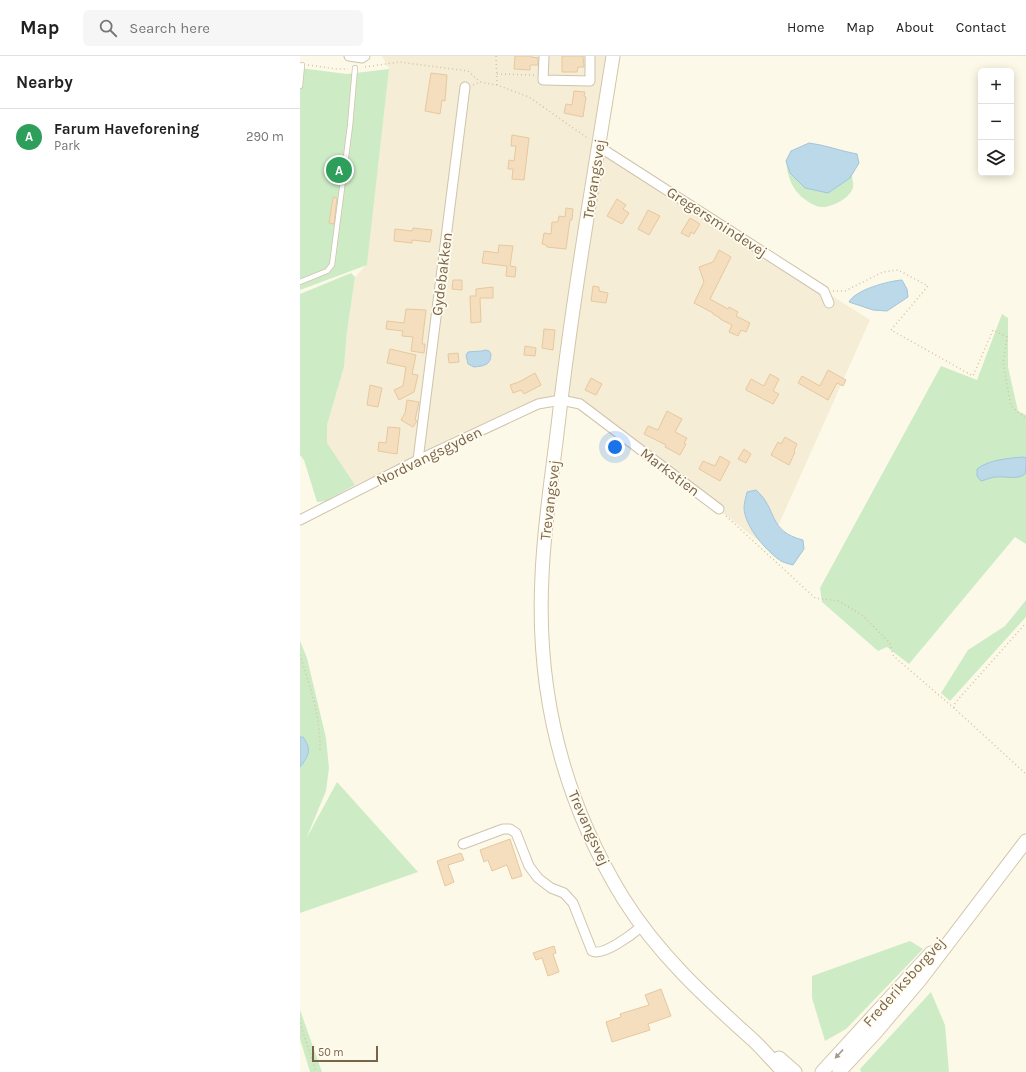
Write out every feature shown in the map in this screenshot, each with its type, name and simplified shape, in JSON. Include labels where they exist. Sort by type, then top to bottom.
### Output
[{"type":"street","points":[[349,56],[362,58],[365,56]]},
{"type":"street","points":[[544,56],[543,80],[590,81],[590,56]]},
{"type":"street","name":"Trevangsvej","points":[[613,56],[578,277],[561,400],[542,574],[540,613],[545,686],[554,731],[566,775],[580,817],[623,898],[642,926],[681,973],[729,1020],[756,1043],[784,1072]]},
{"type":"street","name":"Gydebakken","points":[[418,460],[465,87]]},
{"type":"street","name":"Gregersmindevej","points":[[598,146],[824,291]]},
{"type":"street","points":[[824,291],[829,304]]},
{"type":"street","name":"Nordvangsgyden","points":[[300,520],[418,460],[538,404],[561,400]]},
{"type":"street","name":"Markstien","points":[[561,400],[580,404],[719,509]]},
{"type":"street","points":[[463,844],[503,830],[510,829],[516,833],[529,866],[538,878],[551,888],[564,894],[573,903],[592,951],[599,953],[642,926]]},
{"type":"street","name":"Frederiksborgvej","points":[[839,1072],[876,1032],[920,980],[1026,841]]},
{"type":"street","name":"Frederiksborgvej","points":[[822,1072],[986,893]]},
{"type":"street","name":"Trevangsvej","points":[[756,1043],[768,1050],[795,1072]]},
{"type":"lane","points":[[300,86],[302,65]]},
{"type":"lane","points":[[300,282],[326,271],[332,265],[350,126],[355,68]]},
{"type":"path","points":[[496,56],[497,85]]},
{"type":"path","points":[[302,65],[337,69],[399,62],[468,71],[480,82]]},
{"type":"path","points":[[497,74],[537,75],[543,80]]},
{"type":"path","points":[[465,87],[480,82],[497,85],[529,97],[598,146]]},
{"type":"path","points":[[824,291],[845,291],[883,272],[898,270],[928,286],[891,330],[973,376],[993,330],[1006,337],[1003,363],[1011,406],[1026,419]]},
{"type":"path","points":[[719,509],[815,598],[839,601],[863,616],[890,643],[893,655],[898,660],[954,708],[1026,774]]},
{"type":"path","points":[[954,708],[955,703],[1026,623]]},
{"type":"path","points":[[300,655],[316,711],[320,735],[320,751]]},
{"type":"path","points":[[300,1023],[316,1072]]},
{"type":"shaded area","points":[[382,56],[616,56],[600,151],[743,239],[870,320],[778,526],[771,515],[747,492],[744,508],[747,520],[759,541],[576,399],[537,402],[355,485],[327,444],[327,425],[344,367],[347,332],[355,277],[367,264],[389,69]]},
{"type":"green space","points":[[300,68],[347,74],[389,69],[367,265],[300,290]]},
{"type":"green space","points":[[786,161],[790,173],[850,178],[852,175],[853,186],[849,195],[840,202],[830,206],[820,207],[812,204],[796,191],[788,175]]},
{"type":"green space","points":[[351,273],[355,277],[347,332],[344,367],[327,425],[327,443],[355,485],[326,501],[317,502],[304,460],[300,455],[300,294]]},
{"type":"green space","points":[[1002,314],[1008,318],[1008,367],[1018,411],[1026,415],[1026,544],[1015,537],[909,664],[887,647],[878,651],[822,602],[820,588],[941,366],[977,380]]},
{"type":"green space","points":[[1026,600],[1026,617],[950,701],[941,693],[968,650],[1005,626]]},
{"type":"green space","points":[[300,641],[307,658],[326,738],[329,768],[326,791],[306,839],[337,782],[418,872],[300,913],[300,767],[306,759],[308,745],[303,737],[300,737]]},
{"type":"green space","points":[[910,941],[923,949],[846,1029],[825,1041],[812,998],[812,976]]},
{"type":"green space","points":[[931,992],[945,1025],[949,1072],[861,1072],[860,1069]]},
{"type":"green space","points":[[300,1010],[322,1072],[310,1072],[300,1039]]},
{"type":"water","points":[[809,143],[857,154],[859,163],[850,178],[828,193],[805,188],[790,173],[786,161],[791,151]]},
{"type":"water","points":[[902,280],[907,289],[908,297],[887,311],[873,310],[849,302],[858,294],[872,287]]},
{"type":"water","points":[[486,350],[491,354],[490,361],[488,363],[474,367],[468,364],[466,355],[468,352]]},
{"type":"water","points":[[1024,457],[1026,458],[1026,469],[1025,474],[1022,476],[994,477],[981,481],[977,476],[977,469],[987,463]]},
{"type":"water","points":[[756,490],[763,497],[778,525],[792,536],[803,540],[804,549],[793,565],[781,561],[775,557],[757,538],[748,523],[744,508],[747,492]]},
{"type":"water","points":[[300,737],[303,737],[306,741],[308,745],[308,752],[306,759],[300,767]]},
{"type":"building","points":[[515,56],[531,56],[538,58],[538,65],[530,65],[530,70],[514,69]]},
{"type":"building","points":[[562,56],[583,56],[584,67],[578,67],[577,72],[562,72]]},
{"type":"building","points":[[431,73],[447,75],[445,101],[442,100],[440,114],[425,111]]},
{"type":"building","points":[[574,91],[585,92],[584,96],[586,97],[583,117],[564,113],[566,104],[572,105]]},
{"type":"building","points":[[512,135],[529,138],[524,180],[512,179],[513,169],[508,169],[509,160],[514,161],[516,146],[511,146]]},
{"type":"building","points":[[333,197],[337,198],[334,224],[329,223]]},
{"type":"building","points":[[617,199],[626,205],[623,209],[629,213],[622,224],[607,216]]},
{"type":"building","points":[[566,208],[573,209],[566,249],[547,247],[546,245],[542,244],[544,233],[551,234],[552,222],[558,222],[559,216],[565,217]]},
{"type":"building","points":[[648,210],[660,216],[649,235],[638,229]]},
{"type":"building","points":[[690,218],[700,224],[694,234],[691,232],[689,237],[681,233]]},
{"type":"building","points":[[413,228],[432,230],[430,242],[412,240],[412,243],[394,241],[395,229],[412,231]]},
{"type":"building","points":[[499,245],[513,246],[510,266],[516,267],[515,277],[506,276],[507,266],[482,263],[484,251],[498,253]]},
{"type":"building","points":[[719,250],[731,257],[710,299],[728,309],[729,307],[738,312],[736,316],[750,323],[746,332],[741,330],[738,336],[729,332],[732,325],[694,303],[704,282],[699,267],[713,262]]},
{"type":"building","points":[[453,280],[462,280],[462,290],[452,289]]},
{"type":"building","points":[[593,286],[599,287],[599,291],[608,293],[606,303],[591,301]]},
{"type":"building","points":[[493,287],[493,298],[480,298],[481,322],[471,323],[470,296],[476,296],[476,289]]},
{"type":"building","points":[[406,309],[426,310],[422,344],[425,344],[424,353],[411,351],[413,337],[402,336],[403,331],[386,329],[387,321],[404,323]]},
{"type":"building","points":[[544,329],[555,330],[553,350],[542,348]]},
{"type":"building","points":[[525,346],[536,348],[535,356],[524,355]]},
{"type":"building","points":[[390,349],[416,355],[412,374],[418,375],[414,392],[399,400],[394,390],[403,386],[406,367],[387,363]]},
{"type":"building","points":[[458,353],[459,362],[449,363],[448,354]]},
{"type":"building","points":[[828,370],[846,380],[843,386],[837,383],[828,400],[798,383],[802,376],[820,386]]},
{"type":"building","points":[[535,373],[541,385],[524,394],[521,390],[513,393],[510,385]]},
{"type":"building","points":[[770,374],[779,379],[773,391],[779,394],[773,404],[746,390],[751,379],[764,386]]},
{"type":"building","points":[[591,378],[602,384],[596,395],[585,390]]},
{"type":"building","points":[[370,385],[382,388],[378,407],[367,405]]},
{"type":"building","points":[[407,400],[419,402],[415,420],[417,421],[413,427],[401,420],[405,413]]},
{"type":"building","points":[[667,411],[682,419],[675,432],[687,438],[684,443],[686,444],[680,455],[665,447],[666,445],[644,434],[648,426],[658,430]]},
{"type":"building","points":[[388,427],[400,428],[397,454],[378,451],[379,442],[386,443]]},
{"type":"building","points":[[785,437],[797,444],[789,465],[771,455],[778,442],[781,444]]},
{"type":"building","points":[[744,449],[751,454],[746,463],[738,459]]},
{"type":"building","points":[[720,456],[730,462],[720,481],[699,469],[703,461],[715,466]]},
{"type":"building","points":[[510,839],[522,876],[512,879],[507,865],[492,871],[488,860],[484,862],[480,850]]},
{"type":"building","points":[[461,853],[464,860],[448,865],[454,882],[445,886],[437,861]]},
{"type":"building","points":[[554,946],[556,953],[553,954],[559,972],[548,976],[542,958],[536,960],[533,953]]},
{"type":"building","points":[[661,989],[671,1016],[648,1024],[650,1030],[612,1042],[606,1022],[621,1017],[620,1014],[649,1005],[645,995]]},
{"type":"place","name":"Farum Haveforening","points":[[339,170]]}]
